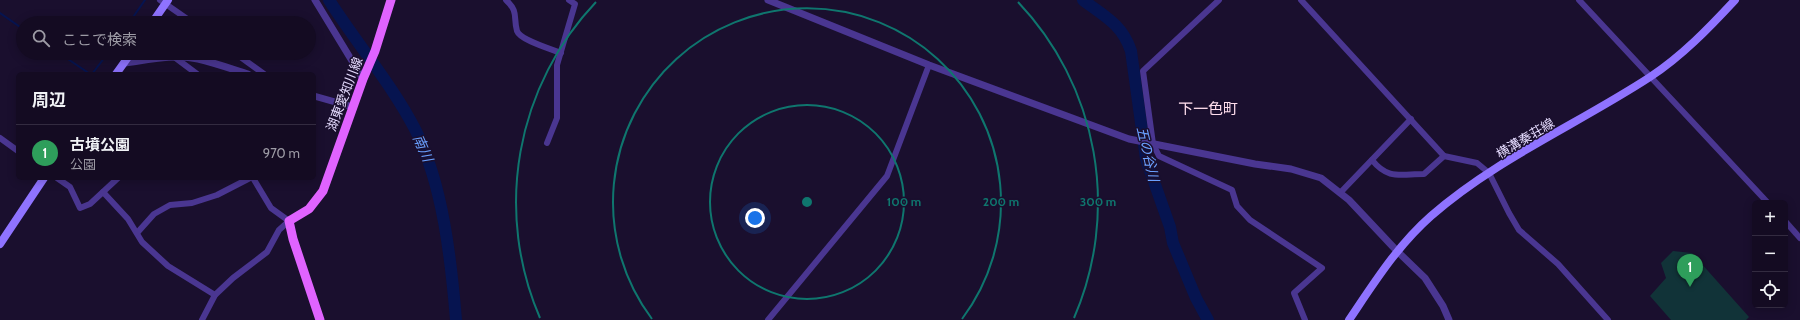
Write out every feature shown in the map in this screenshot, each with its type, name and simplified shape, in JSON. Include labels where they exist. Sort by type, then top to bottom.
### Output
[{"type":"main road","name":"湖東愛知川線","points":[[289,220],[309,209],[323,192],[353,107],[375,51],[391,0]]},
{"type":"main road","name":"横溝秦荘線","points":[[1349,320],[1396,250],[1430,216],[1489,173],[1651,76],[1696,40],[1735,0]]},
{"type":"main road","points":[[156,16],[165,1]]},
{"type":"main road","points":[[117,72],[126,60]]},
{"type":"main road","points":[[0,244],[43,180]]},
{"type":"main road","points":[[289,220],[293,239],[320,320]]},
{"type":"street","points":[[315,0],[365,75]]},
{"type":"street","points":[[506,0],[513,6],[516,13],[517,32],[523,38],[561,53]]},
{"type":"street","points":[[547,143],[557,118],[556,79],[561,53],[575,4],[569,0]]},
{"type":"street","points":[[768,0],[929,65],[1129,139],[1255,164],[1291,169],[1321,178],[1349,200],[1396,250],[1425,278],[1443,306],[1449,320]]},
{"type":"street","points":[[1219,0],[1143,71],[1153,144],[1159,156],[1232,190],[1237,206],[1250,220],[1322,268],[1294,292],[1304,320]]},
{"type":"street","points":[[1301,0],[1444,156],[1477,163],[1489,173],[1519,230],[1558,264],[1608,320]]},
{"type":"street","points":[[1579,0],[1765,200]]},
{"type":"street","points":[[165,1],[184,16]]},
{"type":"street","points":[[124,63],[142,60]]},
{"type":"street","points":[[179,60],[194,72]]},
{"type":"street","points":[[200,60],[241,72]]},
{"type":"street","points":[[245,60],[261,72]]},
{"type":"street","points":[[768,320],[887,176],[929,65]]},
{"type":"street","points":[[316,97],[353,107]]},
{"type":"street","points":[[1340,192],[1411,119]]},
{"type":"street","points":[[0,138],[16,149]]},
{"type":"street","points":[[1372,160],[1380,170],[1387,174],[1424,174],[1444,156]]},
{"type":"street","points":[[60,180],[70,187],[80,208],[90,204],[116,180]]},
{"type":"street","points":[[137,234],[154,214],[170,204],[192,203],[217,194],[248,180]]},
{"type":"street","points":[[202,320],[215,294],[267,252],[279,230],[289,220],[271,208],[253,180]]},
{"type":"street","points":[[103,192],[128,219],[142,242],[168,266],[215,294]]},
{"type":"street","points":[[1788,224],[1800,238]]},
{"type":"green space","points":[[1673,251],[1692,253],[1749,317],[1746,320],[1671,320],[1650,296],[1666,278],[1661,263]]},
{"type":"waterway","points":[[134,16],[145,0]]},
{"type":"waterway","name":"南川","points":[[329,0],[407,114],[425,152],[433,175],[444,223],[456,320]]},
{"type":"waterway","name":"五の谷川","points":[[1083,0],[1112,21],[1123,34],[1131,51],[1146,159],[1170,227],[1173,243],[1196,298],[1208,320]]},
{"type":"waterway","points":[[0,13],[16,24]]},
{"type":"waterway","points":[[69,60],[87,72]]},
{"type":"waterway","points":[[94,72],[103,60]]},
{"type":"place","name":"古墳公園","points":[[1690,287]]},
{"type":"district","name":"下一色町","points":[[1208,109]]}]
